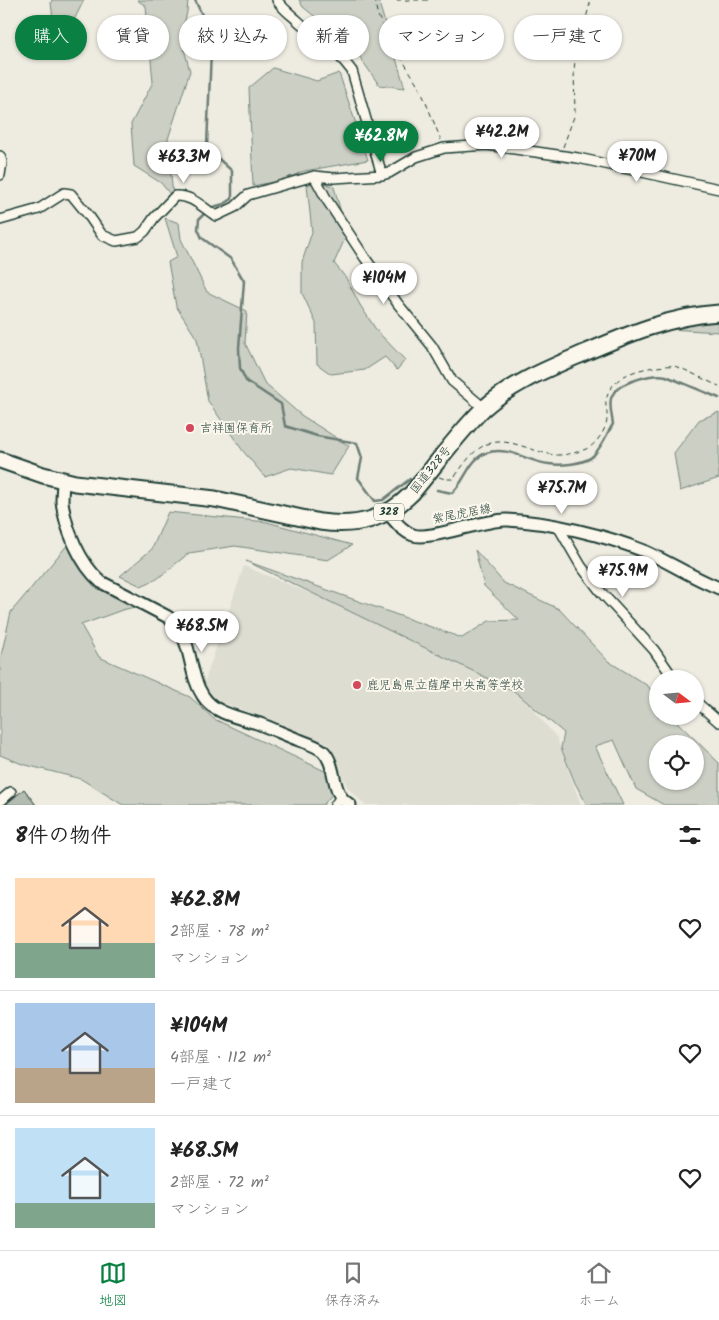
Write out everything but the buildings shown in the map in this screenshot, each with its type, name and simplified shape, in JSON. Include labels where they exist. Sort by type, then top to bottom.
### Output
[{"type":"highway","name":"国道328号","points":[[0,460],[63,481],[91,486],[215,499],[320,522],[336,524],[356,523],[388,513],[402,504],[429,474],[458,435],[484,408],[515,385],[590,350],[664,322],[688,316],[719,313]]},
{"type":"street","points":[[277,0],[280,5],[306,28],[342,57],[352,71],[382,175]]},
{"type":"street","points":[[0,220],[39,209],[64,193],[71,194],[102,235],[116,241],[138,237],[174,196],[184,196],[195,201],[216,216],[235,207],[248,195],[314,176],[334,178],[382,175],[389,173],[416,157],[444,148],[487,145],[560,154],[719,189]]},
{"type":"street","points":[[0,156],[2,162],[0,175]]},
{"type":"street","points":[[314,176],[327,200],[365,258],[398,304],[432,346],[452,381],[484,408]]},
{"type":"street","points":[[63,481],[62,500],[70,534],[92,575],[101,582],[176,623],[189,652],[196,680],[203,697],[212,705],[224,712],[315,746],[324,752],[330,763],[342,802]]},
{"type":"street","name":"紫尾虎居線","points":[[388,513],[401,529],[415,536],[505,520],[559,528],[606,538],[645,552],[719,588]]},
{"type":"street","points":[[559,528],[581,566],[601,592],[654,650],[668,670]]},
{"type":"street","points":[[704,709],[719,722]]},
{"type":"street","points":[[0,801],[12,792]]},
{"type":"path","points":[[378,0],[375,6],[382,23],[418,85],[444,148]]},
{"type":"path","points":[[396,0],[432,0]]},
{"type":"path","points":[[560,154],[575,114],[574,69],[576,54],[591,0]]},
{"type":"path","points":[[429,474],[452,479],[476,451],[486,444],[496,441],[508,442],[551,455],[588,449],[597,440],[606,426],[608,420],[605,402],[609,391],[618,379],[637,369],[674,366],[719,386]]},
{"type":"shaded area","points":[[52,0],[84,0],[76,15],[52,15]]},
{"type":"shaded area","points":[[137,0],[188,0],[186,15],[179,15],[179,60],[187,60],[190,71],[168,139],[173,198],[161,183],[134,166],[131,124],[153,82],[151,60],[169,60],[169,15],[147,15],[146,6]]},
{"type":"shaded area","points":[[299,0],[378,0],[383,15],[379,15],[379,60],[396,60],[405,88],[379,85],[362,60],[369,60],[369,15],[313,15],[303,7]]},
{"type":"shaded area","points":[[273,68],[317,81],[339,73],[368,160],[304,171],[283,180],[253,186],[249,88]]},
{"type":"shaded area","points":[[320,181],[334,187],[347,234],[334,263],[346,278],[360,305],[377,331],[405,360],[397,370],[385,357],[365,370],[331,374],[317,364],[316,323],[302,293],[302,262],[312,232],[307,185]]},
{"type":"shaded area","points":[[165,218],[179,223],[181,239],[207,292],[247,311],[245,343],[265,384],[301,415],[349,446],[331,475],[291,468],[265,477],[243,451],[208,401],[197,339],[176,306],[168,262],[177,257]]},
{"type":"shaded area","points":[[719,318],[719,332],[669,329],[693,320]]},
{"type":"shaded area","points":[[719,412],[719,478],[680,491],[674,453],[699,420]]},
{"type":"shaded area","points":[[168,512],[267,522],[352,545],[328,560],[235,546],[189,553],[157,579],[141,586],[120,576],[152,549]]},
{"type":"shaded area","points":[[69,543],[94,586],[139,606],[81,625],[99,657],[190,697],[214,719],[329,773],[335,791],[323,805],[123,805],[81,779],[22,764],[0,755],[0,660],[11,612]]},
{"type":"shaded area","points":[[475,550],[504,583],[559,609],[608,661],[648,686],[649,725],[680,725],[690,735],[649,735],[649,790],[704,790],[704,748],[719,763],[719,805],[664,805],[636,789],[614,740],[595,746],[623,805],[587,805],[575,783],[561,748],[564,733],[514,691],[246,561],[462,638],[489,621],[519,620],[484,586]]},
{"type":"shaded area","name":"鹿児島県立薩摩中央高等学校","points":[[244,566],[400,630],[513,686],[557,738],[581,805],[365,805],[347,787],[329,744],[216,700],[204,683]]},
{"type":"waterway","points":[[195,0],[210,32],[207,146],[232,171],[232,199],[224,204],[209,208]]},
{"type":"waterway","points":[[206,212],[199,219],[198,229],[202,238],[231,259],[244,281],[239,348],[240,368],[246,381],[281,404],[285,426],[317,436],[357,443],[362,458],[358,478],[375,501],[383,500],[410,479]]},
{"type":"waterway","points":[[437,490],[452,493],[475,460],[486,453],[494,451],[510,452],[541,463],[554,465],[572,464],[589,459],[599,449],[613,424],[610,406],[612,396],[621,387],[645,377],[666,376],[719,398]]},
{"type":"place","name":"吉祥園保育所","points":[[190,428]]},
{"type":"place","name":"鹿児島県立薩摩中央高等学校","points":[[357,685]]}]
